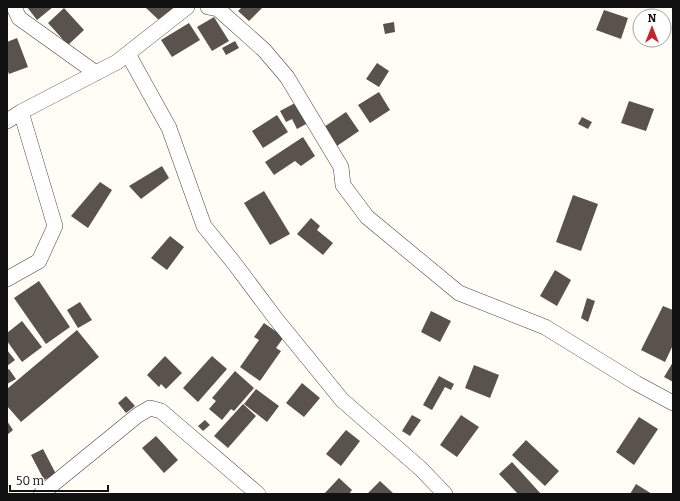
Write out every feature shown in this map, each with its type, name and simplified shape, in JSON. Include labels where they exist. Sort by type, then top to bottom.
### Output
[{"type":"street","points":[[14,7],[19,18],[96,73]]},
{"type":"street","points":[[7,120],[117,62],[187,7]]},
{"type":"street","points":[[208,7],[218,9],[264,50],[287,77],[341,167],[343,184],[367,218],[459,293],[545,327],[636,383],[673,403]]},
{"type":"street","points":[[128,54],[169,128],[204,226],[276,319],[342,400],[421,469],[445,494]]},
{"type":"street","points":[[7,279],[39,261],[55,226],[21,112]]},
{"type":"street","points":[[41,494],[138,415],[150,408],[161,410],[258,494]]},
{"type":"building","points":[[27,7],[53,7],[37,20]]},
{"type":"building","points":[[174,7],[161,22],[146,8]]},
{"type":"building","points":[[242,7],[263,7],[249,21],[238,11]]},
{"type":"building","points":[[64,8],[84,30],[68,45],[48,23]]},
{"type":"building","points":[[604,10],[628,18],[621,39],[596,30]]},
{"type":"building","points":[[214,17],[229,41],[212,51],[197,27]]},
{"type":"building","points":[[394,22],[395,32],[385,34],[383,24]]},
{"type":"building","points":[[189,23],[200,40],[172,57],[161,40]]},
{"type":"building","points":[[17,38],[28,67],[9,74],[7,69],[7,42]]},
{"type":"building","points":[[235,41],[239,48],[226,55],[222,48]]},
{"type":"building","points":[[377,63],[389,71],[379,87],[366,79]]},
{"type":"building","points":[[379,92],[390,110],[370,123],[358,105]]},
{"type":"building","points":[[629,101],[654,109],[646,131],[621,123]]},
{"type":"building","points":[[297,102],[308,123],[297,129],[292,119],[286,122],[280,111]]},
{"type":"building","points":[[346,112],[359,131],[337,146],[324,127]]},
{"type":"building","points":[[277,115],[288,132],[263,148],[252,131]]},
{"type":"building","points":[[582,117],[592,122],[588,129],[578,124]]},
{"type":"building","points":[[303,137],[315,156],[301,166],[295,161],[274,175],[265,162]]},
{"type":"building","points":[[162,166],[169,178],[141,199],[129,186]]},
{"type":"building","points":[[100,182],[112,190],[88,228],[71,216]]},
{"type":"building","points":[[264,191],[290,234],[270,245],[244,203]]},
{"type":"building","points":[[573,195],[598,204],[581,251],[556,242]]},
{"type":"building","points":[[311,218],[320,226],[317,230],[333,243],[323,255],[297,234]]},
{"type":"building","points":[[170,236],[184,247],[167,270],[151,258]]},
{"type":"building","points":[[555,270],[571,280],[557,306],[540,296]]},
{"type":"building","points":[[39,281],[70,327],[46,344],[14,298]]},
{"type":"building","points":[[587,298],[595,301],[588,322],[581,318]]},
{"type":"building","points":[[80,302],[92,320],[78,328],[67,310]]},
{"type":"building","points":[[663,306],[673,310],[673,345],[665,362],[641,350]]},
{"type":"building","points":[[431,311],[451,321],[440,342],[421,332]]},
{"type":"building","points":[[22,321],[42,347],[22,362],[7,341],[7,333]]},
{"type":"building","points":[[264,323],[284,337],[276,348],[281,351],[260,381],[240,367],[259,340],[254,337]]},
{"type":"building","points":[[77,330],[99,357],[21,422],[7,406],[7,389]]},
{"type":"building","points":[[7,350],[15,360],[7,366]]},
{"type":"building","points":[[165,356],[182,373],[166,389],[161,384],[159,387],[147,375]]},
{"type":"building","points":[[212,356],[227,369],[198,402],[183,388]]},
{"type":"building","points":[[673,362],[673,382],[664,377]]},
{"type":"building","points":[[474,365],[499,375],[490,398],[465,388]]},
{"type":"building","points":[[9,369],[16,379],[7,384],[7,370]]},
{"type":"building","points":[[235,371],[254,388],[234,411],[231,409],[222,420],[209,409],[216,401],[212,398]]},
{"type":"building","points":[[439,376],[454,384],[451,390],[445,387],[432,410],[423,405]]},
{"type":"building","points":[[302,383],[320,398],[304,417],[286,403]]},
{"type":"building","points":[[256,389],[279,406],[267,422],[244,404]]},
{"type":"building","points":[[126,396],[135,406],[126,413],[118,403]]},
{"type":"building","points":[[243,404],[256,416],[228,448],[214,436]]},
{"type":"building","points":[[412,415],[421,420],[410,436],[402,431]]},
{"type":"building","points":[[461,415],[479,427],[457,457],[440,445]]},
{"type":"building","points":[[639,417],[658,429],[634,465],[616,452]]},
{"type":"building","points":[[205,420],[210,425],[203,431],[198,426]]},
{"type":"building","points":[[7,421],[13,430],[7,435]]},
{"type":"building","points":[[346,430],[360,441],[341,466],[326,454]]},
{"type":"building","points":[[156,436],[178,460],[164,473],[142,448]]},
{"type":"building","points":[[526,440],[559,471],[545,486],[512,455]]},
{"type":"building","points":[[43,449],[56,474],[44,480],[31,455]]},
{"type":"building","points":[[512,462],[541,494],[518,494],[499,474]]},
{"type":"building","points":[[339,478],[352,490],[349,494],[324,494]]},
{"type":"building","points":[[380,481],[394,494],[367,494]]},
{"type":"building","points":[[636,484],[652,494],[630,494]]}]
